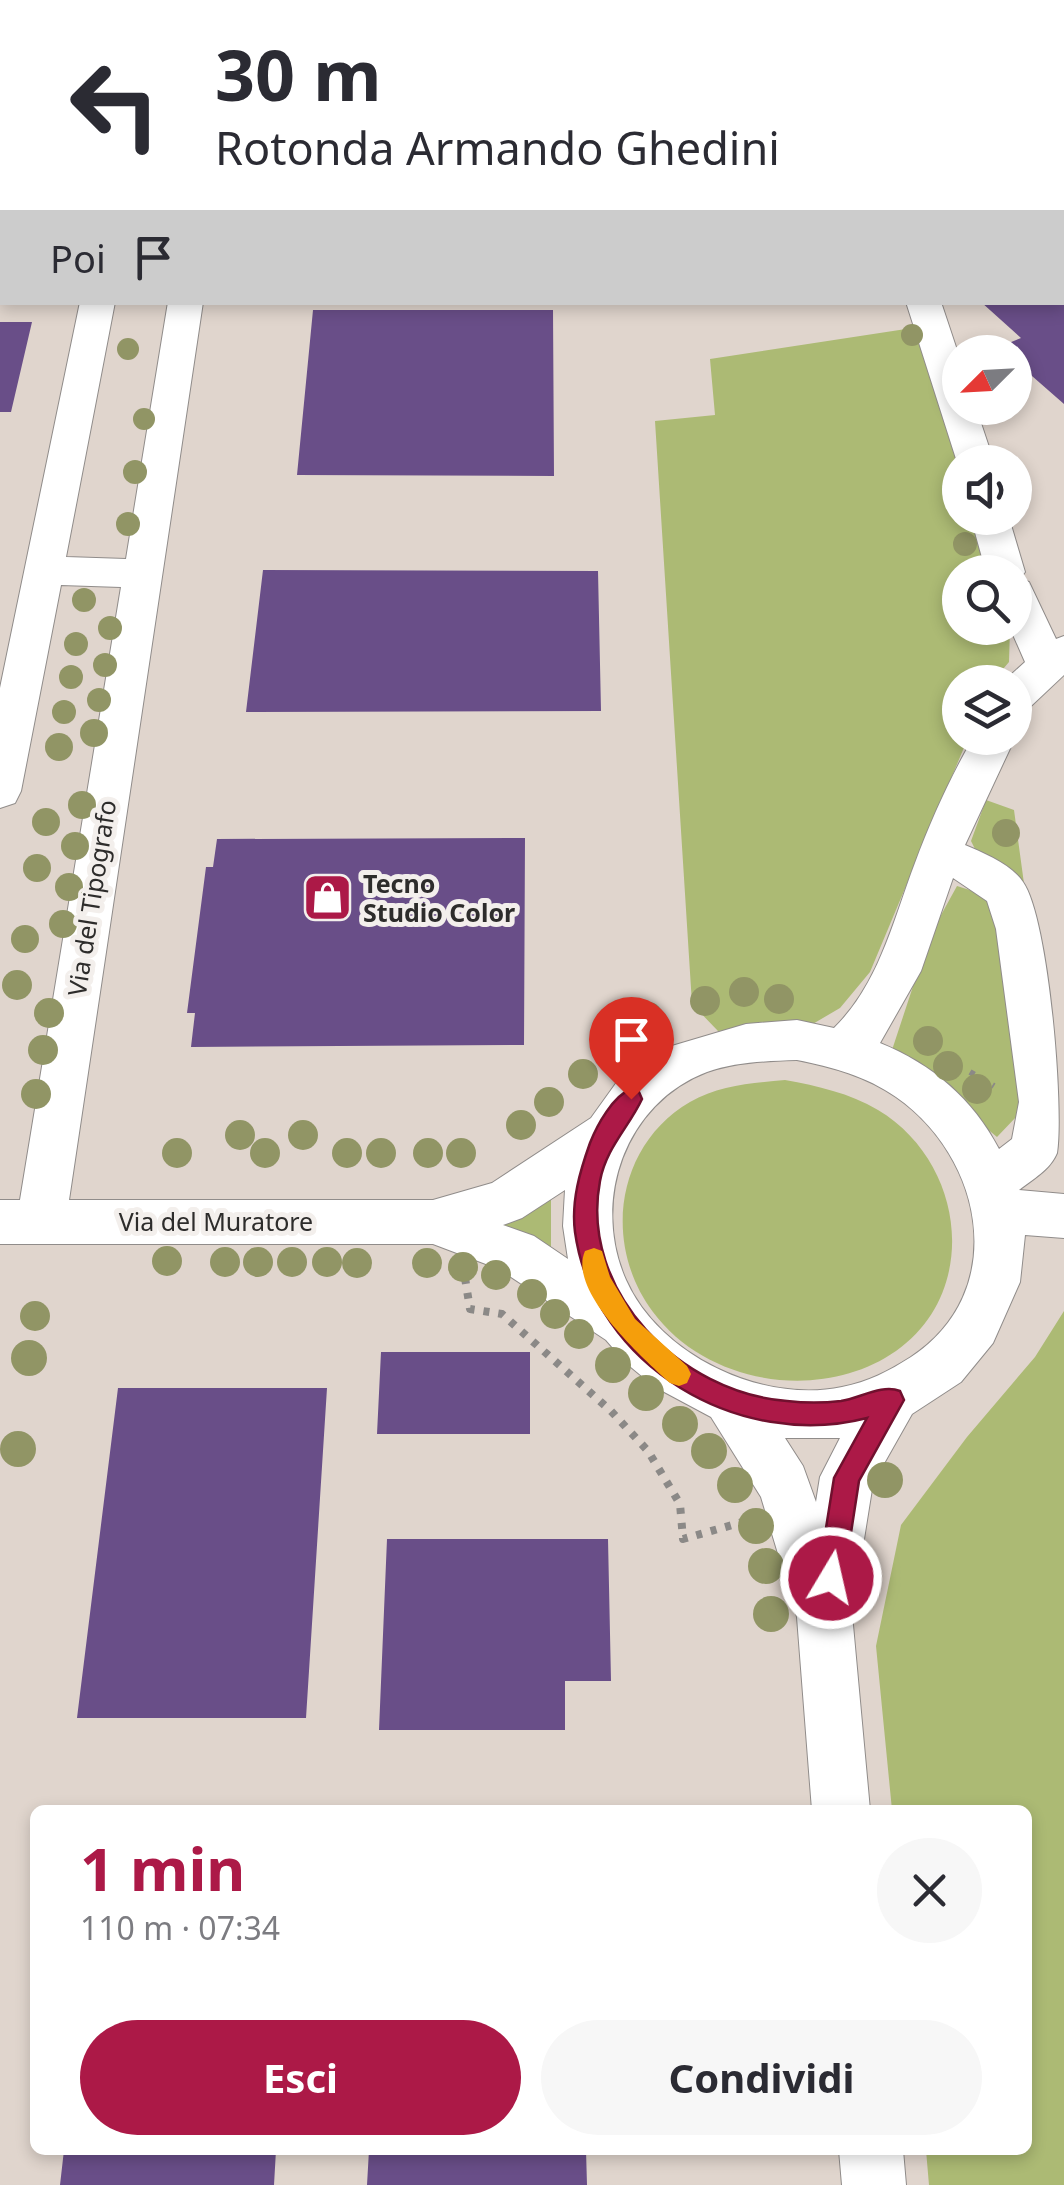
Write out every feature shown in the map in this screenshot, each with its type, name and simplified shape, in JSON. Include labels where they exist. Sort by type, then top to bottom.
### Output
[{"type":"street","points":[[0,791],[97,305]]},
{"type":"street","name":"Via del Tipografo","points":[[20,1222],[143,574],[186,305]]},
{"type":"street","points":[[925,305],[970,445]]},
{"type":"street","points":[[44,571],[143,574]]},
{"type":"street","points":[[1032,620],[1055,658],[1032,680]]},
{"type":"street","points":[[844,1049],[869,1027],[887,1000],[940,853],[984,755]]},
{"type":"street","points":[[940,853],[971,867],[1006,891],[1021,948],[1044,1102],[1034,1150],[995,1198]]},
{"type":"street","points":[[797,1040],[844,1049],[888,1067],[928,1093],[961,1128],[986,1168],[995,1198],[1002,1256],[991,1301],[969,1341],[934,1375],[892,1400],[840,1413],[786,1414],[731,1402],[673,1371],[626,1328],[599,1280],[586,1230],[588,1180],[605,1134],[631,1099],[664,1071],[705,1052],[750,1041],[797,1040]]},
{"type":"street","name":"Via del Muratore","points":[[20,1222],[433,1222],[505,1202],[605,1134]]},
{"type":"street","points":[[995,1198],[1064,1216]]},
{"type":"street","name":"Via del Muratore","points":[[433,1222],[516,1252],[626,1328]]},
{"type":"street","points":[[825,1617],[847,1478],[892,1400]]},
{"type":"street","points":[[731,1402],[784,1485],[825,1617],[842,1805]]},
{"type":"street","points":[[871,2155],[874,2185]]},
{"type":"path","points":[[465,1278],[470,1309],[502,1314],[611,1411],[648,1451],[680,1504],[683,1540],[760,1518]]},
{"type":"shaded area","points":[[0,305],[1064,305],[1064,2185],[0,2185]]},
{"type":"green space","points":[[919,327],[942,403],[942,425],[949,425],[955,445],[942,445],[942,535],[981,535],[988,555],[942,555],[942,645],[1010,645],[1006,665],[942,665],[942,755],[961,755],[870,972],[840,1008],[811,1025],[718,1031],[692,1004],[655,421],[715,415],[710,359]]},
{"type":"green space","points":[[986,800],[1014,810],[1025,891],[981,861],[971,841]]},
{"type":"green space","points":[[957,886],[998,899],[1022,1097],[1017,1116],[997,1137],[892,1050],[930,935]]},
{"type":"green space","points":[[785,1080],[856,1099],[878,1110],[907,1133],[929,1161],[944,1193],[951,1228],[951,1262],[941,1295],[923,1326],[896,1351],[867,1367],[835,1377],[802,1381],[735,1370],[676,1337],[653,1312],[637,1285],[627,1257],[623,1227],[632,1169],[646,1143],[665,1121],[690,1102],[713,1092]]},
{"type":"green space","points":[[551,1195],[551,1254],[480,1219]]},
{"type":"green space","points":[[1064,1311],[1064,2185],[929,2185],[926,2155],[1032,2155],[1032,1805],[892,1805],[876,1646],[901,1525],[967,1437],[1035,1357]]},
{"type":"building","points":[[984,305],[1064,305],[1064,404],[1032,376],[1032,335],[1018,335]]},
{"type":"building","points":[[313,310],[553,310],[554,476],[297,475]]},
{"type":"building","points":[[0,322],[32,322],[11,412],[0,412]]},
{"type":"building","points":[[263,570],[598,571],[601,711],[246,712]]},
{"type":"building","points":[[525,838],[524,1045],[191,1047],[195,1013],[187,1013],[206,867],[213,867],[217,839]]},
{"type":"building","points":[[381,1352],[530,1352],[530,1434],[377,1434]]},
{"type":"building","points":[[118,1388],[327,1388],[306,1718],[77,1718]]},
{"type":"building","points":[[387,1539],[608,1539],[611,1681],[565,1681],[565,1730],[379,1730]]},
{"type":"building","points":[[63,2155],[276,2155],[274,2185],[60,2185]]},
{"type":"building","points":[[369,2155],[586,2155],[587,2185],[367,2185]]},
{"type":"slow traffic","points":[[594,1259],[599,1280],[626,1328],[679,1374]]},
{"type":"place","name":"Tecno Studio Color","points":[[328,898]]},
{"type":"route","points":[[631,1099],[605,1134],[588,1180],[586,1230],[599,1280],[626,1328],[673,1371],[731,1402],[786,1414],[840,1413],[892,1400],[847,1478],[831,1578]]}]
